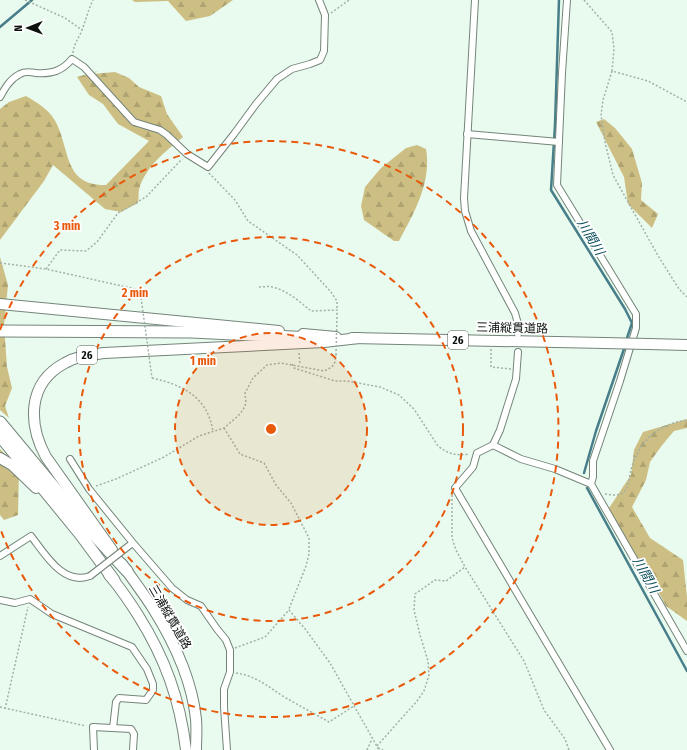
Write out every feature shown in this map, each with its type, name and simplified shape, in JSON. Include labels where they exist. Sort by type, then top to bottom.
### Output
[{"type":"highway","name":"26","points":[[0,331],[312,338]]},
{"type":"highway","name":"26","points":[[0,336],[192,335]]},
{"type":"highway","name":"26","points":[[0,422],[94,535],[127,571]]},
{"type":"highway","points":[[0,436],[80,534],[114,580]]},
{"type":"main road","points":[[0,304],[344,338]]},
{"type":"main road","name":"三浦縦貫道路","points":[[312,338],[687,345]]},
{"type":"main road","name":"26","points":[[127,571],[99,529],[46,457],[40,445],[36,434],[33,413],[37,394],[47,376],[64,363],[76,358],[104,353],[324,342],[359,338]]},
{"type":"main road","points":[[0,458],[12,465],[37,488],[114,580],[136,612],[159,651],[177,700],[186,750]]},
{"type":"main road","name":"三浦縦貫道路","points":[[127,571],[154,610],[180,661],[190,690],[196,719],[196,750]]},
{"type":"street","points":[[0,97],[14,77],[22,73],[51,73],[66,66],[72,59],[84,67],[134,122],[160,130],[187,154],[208,167],[277,79],[292,69],[320,60],[324,51],[325,15],[319,0]]},
{"type":"street","points":[[475,0],[464,198],[471,231],[515,313],[518,324],[518,334]]},
{"type":"street","points":[[567,0],[558,142],[557,185],[636,314],[636,328],[593,461],[593,477],[591,484]]},
{"type":"street","points":[[467,134],[558,142]]},
{"type":"street","points":[[518,352],[516,379],[500,430],[493,445],[477,453],[473,467],[455,488],[610,750]]},
{"type":"street","points":[[493,445],[521,459],[554,469],[591,484],[687,651]]},
{"type":"street","points":[[70,458],[88,489],[131,544],[172,588],[187,600],[201,606],[216,629],[226,640],[230,650],[230,672],[224,689],[227,750]]},
{"type":"street","points":[[0,556],[31,536],[48,558],[64,574],[76,578],[85,578],[90,576],[131,544]]},
{"type":"street","points":[[0,600],[15,603],[30,599],[52,614],[132,647],[147,669],[153,684],[153,690],[146,700],[118,698],[116,702],[114,728]]},
{"type":"street","points":[[94,750],[94,727],[130,729],[134,734],[133,750]]},
{"type":"path","points":[[26,0],[65,18],[82,30]]},
{"type":"path","points":[[72,59],[74,45],[82,30],[88,8],[92,0]]},
{"type":"path","points":[[325,15],[331,13],[349,0]]},
{"type":"path","points":[[584,0],[612,32],[614,49],[612,72],[603,100],[601,115],[605,142],[613,175],[657,254],[679,289],[687,297]]},
{"type":"path","points":[[612,72],[648,80],[687,102]]},
{"type":"path","points":[[46,269],[60,250],[86,251],[97,242],[118,213],[146,197],[187,154]]},
{"type":"path","points":[[88,489],[116,479],[164,457],[200,436],[224,428],[243,410],[246,403],[245,393],[253,378],[267,365],[281,362],[324,371],[332,367],[335,362],[338,314],[337,301],[331,292],[297,255],[248,221],[235,200],[209,173],[208,167]]},
{"type":"path","points":[[0,263],[46,269],[140,290],[152,378],[170,383],[190,393],[203,405],[210,417],[213,432]]},
{"type":"path","points":[[259,287],[272,286],[288,294],[311,311],[337,310]]},
{"type":"path","points":[[299,349],[300,366]]},
{"type":"path","points":[[491,349],[491,366],[517,369]]},
{"type":"path","points":[[292,364],[294,368],[334,381],[347,381],[380,387],[399,395],[414,409],[438,446],[442,449],[454,455],[477,453]]},
{"type":"path","points":[[597,494],[622,494],[626,489],[632,465],[645,440],[666,424],[687,420]]},
{"type":"path","points":[[224,428],[240,454],[264,463],[276,485],[294,509],[309,538],[309,554],[306,566],[289,610],[265,636],[230,650]]},
{"type":"path","points":[[455,488],[452,493],[451,500],[452,538],[456,550],[465,567],[524,661],[544,710],[565,739],[570,750]]},
{"type":"path","points":[[378,748],[424,691],[429,675],[428,661],[414,610],[415,594],[435,580],[446,581],[465,567]]},
{"type":"path","points":[[5,709],[30,599]]},
{"type":"path","points":[[289,610],[306,630],[330,663],[378,748],[383,750]]},
{"type":"path","points":[[230,672],[243,674],[263,682],[285,698],[329,722],[354,706]]},
{"type":"path","points":[[0,708],[94,727]]},
{"type":"path","points":[[367,750],[373,738]]},
{"type":"green space","points":[[132,0],[233,0],[210,16],[186,21],[168,1],[135,2]]},
{"type":"green space","points":[[98,71],[92,74],[115,72],[129,78],[139,87],[161,96],[167,114],[183,137],[156,160],[146,174],[139,190],[138,203],[121,212],[105,209],[53,165],[44,181],[0,240],[0,109],[9,102],[26,96],[42,106],[54,119],[70,163],[75,172],[82,179],[92,184],[106,185],[149,141],[118,124],[103,104],[89,95],[77,77]]},
{"type":"green space","points":[[604,119],[615,128],[632,149],[642,183],[641,200],[658,214],[652,228],[628,204],[624,177],[596,122]]},
{"type":"green space","points":[[417,145],[426,149],[427,161],[424,185],[416,208],[399,241],[394,241],[364,220],[361,206],[365,187],[381,168],[406,148]]},
{"type":"green space","points":[[0,257],[8,285],[4,325],[7,367],[12,388],[5,406],[9,418],[0,410]]},
{"type":"green space","points":[[687,419],[687,428],[674,431],[650,462],[646,480],[632,507],[650,538],[683,560],[687,597],[687,621],[666,606],[646,569],[619,532],[609,508],[631,475],[634,450],[643,432]]},
{"type":"green space","points":[[0,449],[19,468],[18,515],[4,520],[0,515]]},
{"type":"waterway","points":[[0,27],[32,0]]},
{"type":"waterway","name":"川間川","points":[[559,0],[555,125],[551,190],[625,309],[632,323],[626,341]]},
{"type":"waterway","name":"川間川","points":[[584,473],[596,431],[625,346]]},
{"type":"waterway","name":"川間川","points":[[587,488],[687,671]]}]
